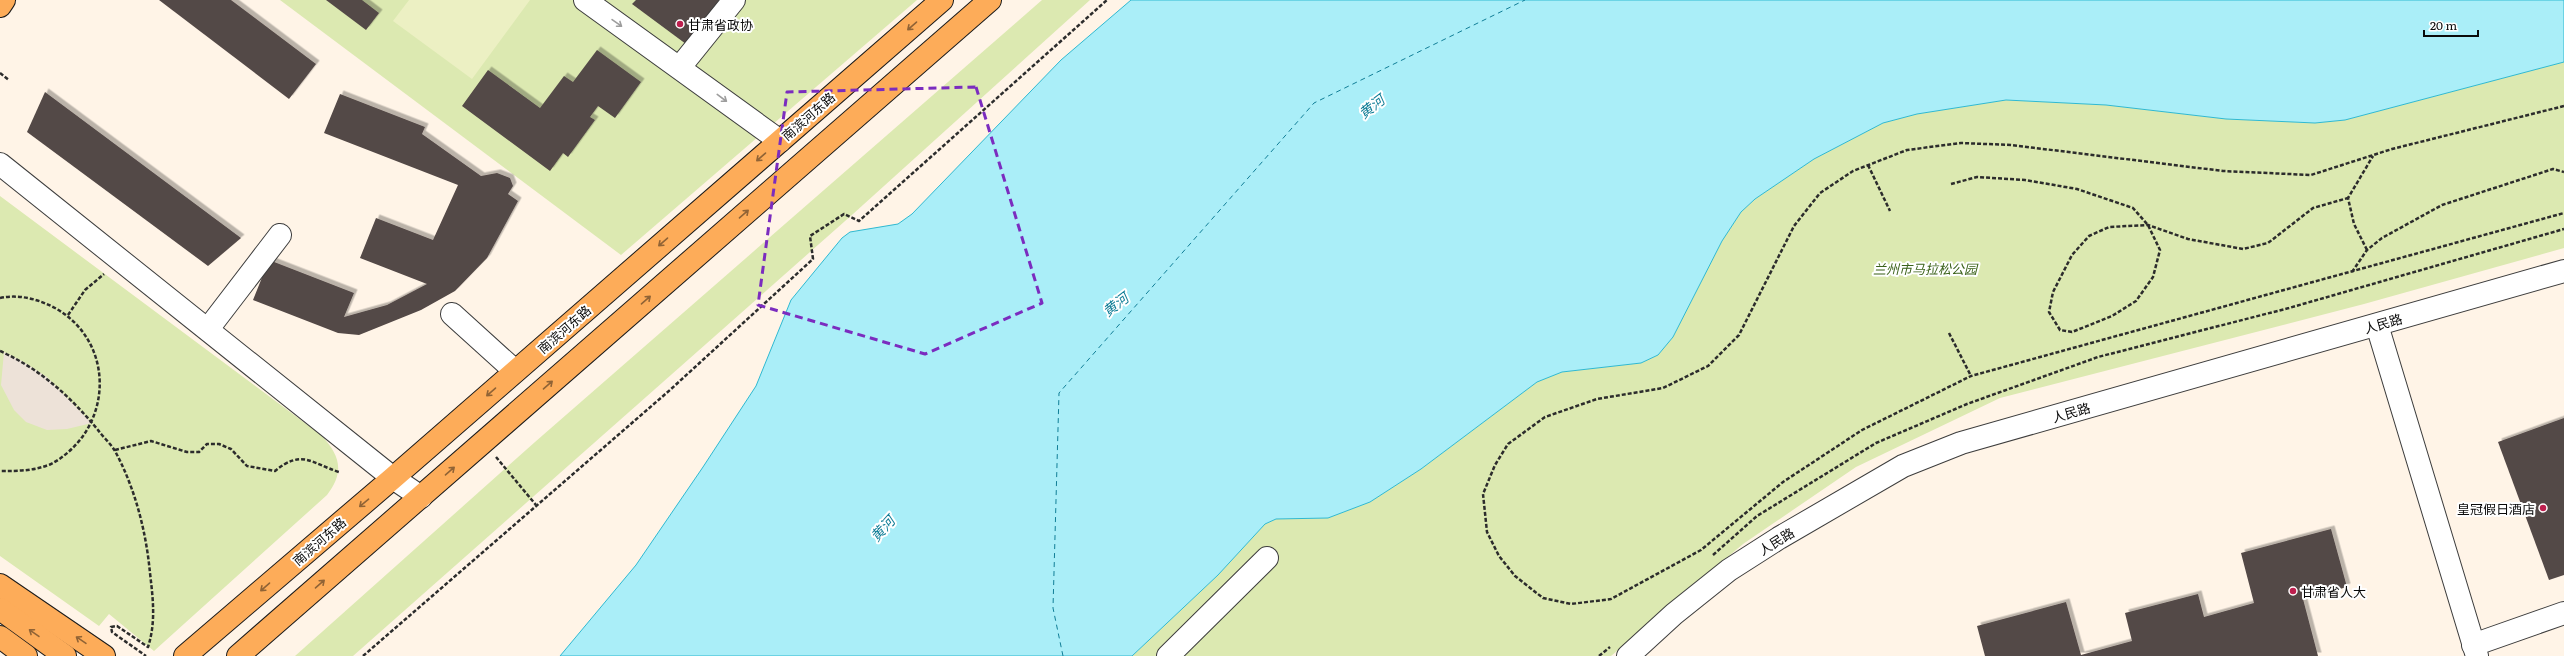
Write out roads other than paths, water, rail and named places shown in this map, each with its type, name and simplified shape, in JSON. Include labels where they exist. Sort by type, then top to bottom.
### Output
[{"type":"main road","points":[[0,6],[4,0]]},
{"type":"main road","name":"南滨河东路","points":[[184,656],[393,478],[942,0]]},
{"type":"main road","points":[[238,656],[990,0]]},
{"type":"main road","points":[[0,585],[104,656]]},
{"type":"main road","points":[[0,609],[65,656]]},
{"type":"main road","points":[[0,637],[26,656]]},
{"type":"street","points":[[585,0],[680,67],[780,141]]},
{"type":"street","points":[[680,67],[734,0]]},
{"type":"street","points":[[0,164],[393,478],[421,497]]},
{"type":"street","points":[[208,329],[280,235]]},
{"type":"street","name":"人民路","points":[[1628,656],[1674,614],[1729,570],[1903,466],[1961,443],[2564,271]]},
{"type":"street","points":[[452,314],[515,371]]},
{"type":"street","points":[[2377,325],[2475,650],[2564,613]]},
{"type":"street","points":[[1168,656],[1267,558]]},
{"type":"water","name":"黄河","points":[[1131,0],[2564,0],[2564,62],[2345,120],[2315,123],[2226,119],[2106,105],[2006,100],[1917,114],[1883,123],[1814,159],[1755,199],[1741,212],[1722,241],[1673,337],[1658,355],[1641,363],[1562,372],[1537,382],[1421,469],[1370,502],[1328,518],[1276,519],[1265,524],[1218,575],[1132,656],[560,656],[636,565],[703,467],[756,386],[791,300],[842,238],[850,232],[898,224],[912,214],[1061,60]]},
{"type":"place","name":"甘肃省政协","points":[[680,24]]},
{"type":"place","name":"皇冠假日酒店","points":[[2543,508]]},
{"type":"place","name":"甘肃省人大","points":[[2293,591]]},
{"type":"park label","name":"兰州市马拉松公园","points":[[1925,268]]}]
